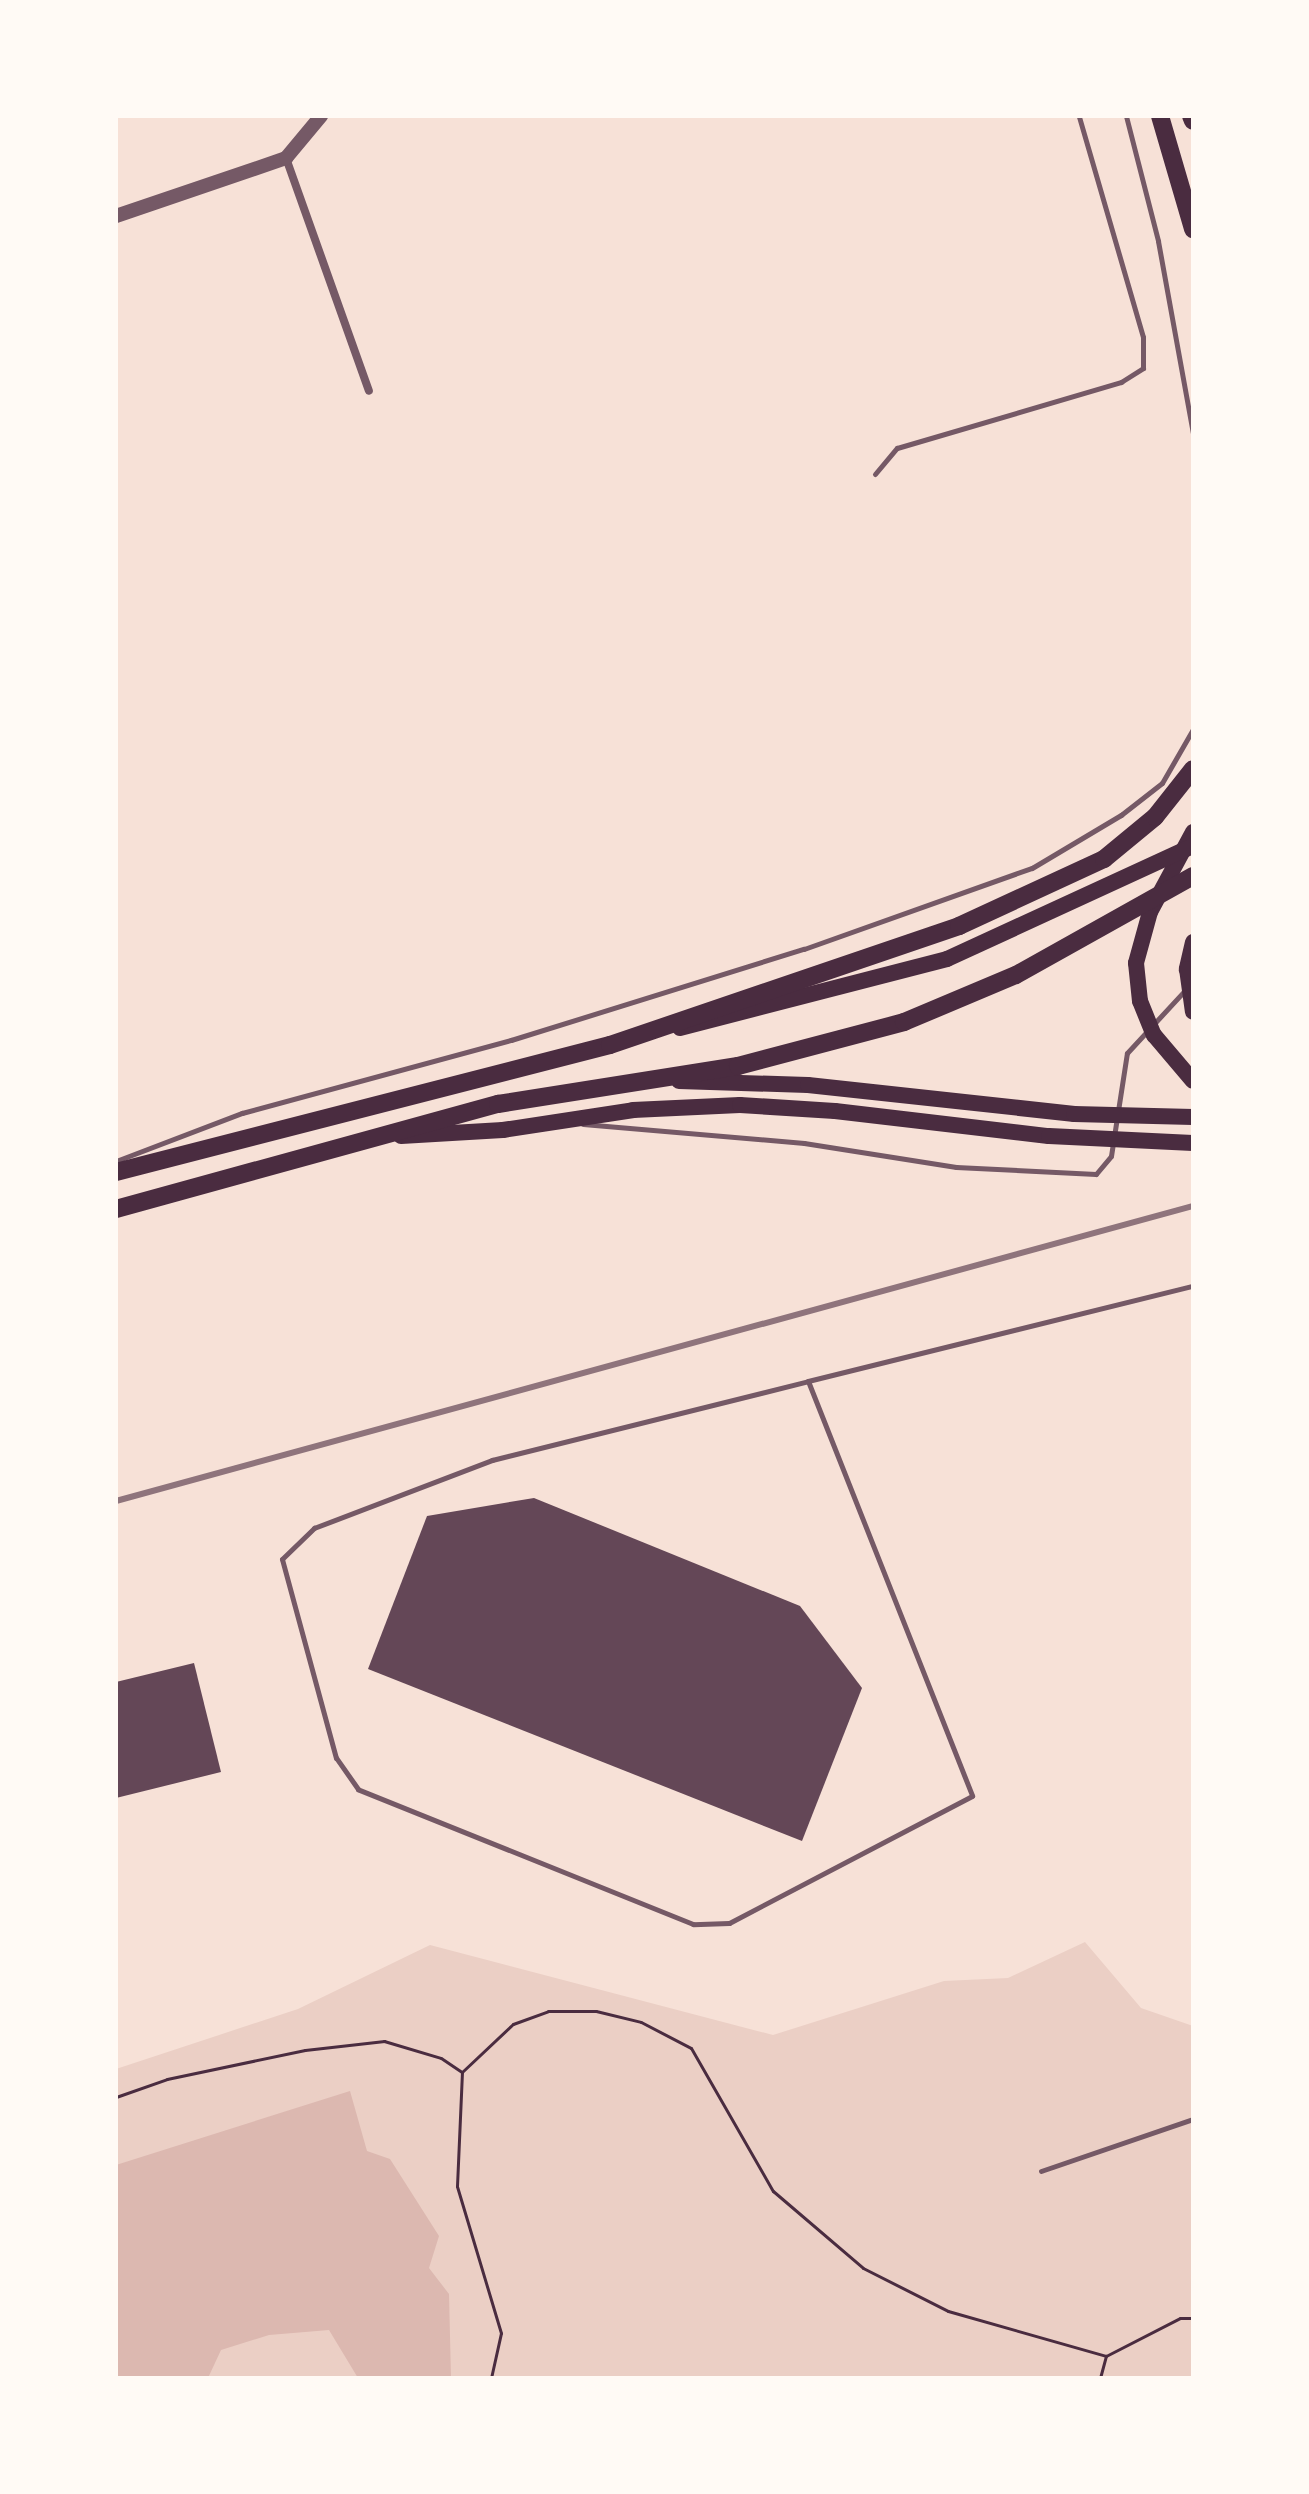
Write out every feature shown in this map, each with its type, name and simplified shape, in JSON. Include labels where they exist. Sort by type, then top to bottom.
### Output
[{"type":"highway","points":[[1160,116],[1193,225]]},
{"type":"highway","points":[[116,1172],[610,1045],[959,926],[1104,859],[1155,817],[1193,769]]},
{"type":"highway","points":[[116,1209],[498,1104],[795,1054],[904,1022],[1000,982],[1193,876]]},
{"type":"main road","points":[[1193,832],[1150,912],[1136,963],[1140,1001],[1154,1035],[1193,1081]]},
{"type":"main road","points":[[610,1045],[890,978],[947,959],[1193,846]]},
{"type":"main road","points":[[1193,942],[1187,989],[1193,1012]]},
{"type":"main road","points":[[633,1082],[808,1085],[1074,1114],[1193,1117]]},
{"type":"main road","points":[[380,1137],[503,1130],[633,1110],[788,1106],[1049,1136],[1193,1143]]},
{"type":"street","points":[[116,216],[286,158],[321,116]]},
{"type":"street","points":[[286,158],[369,391]]},
{"type":"lane","points":[[875,474],[897,448],[1121,382],[1143,368],[1143,337],[1079,116]]},
{"type":"lane","points":[[1126,116],[1158,241],[1193,433]]},
{"type":"lane","points":[[116,1161],[242,1113],[511,1040],[804,949],[1032,868],[1121,815],[1162,783],[1193,729]]},
{"type":"lane","points":[[554,1121],[804,1143],[956,1167],[1096,1174],[1111,1156],[1127,1053],[1193,983]]},
{"type":"lane","points":[[808,1381],[972,1796],[729,1923],[693,1924],[358,1789],[336,1758],[282,1559],[314,1528],[492,1460],[808,1381],[1193,1286]]},
{"type":"lane","points":[[1041,2171],[1193,2119]]},
{"type":"path","points":[[491,2378],[501,2333],[457,2186],[462,2072],[513,2024],[548,2011],[596,2011],[641,2022],[691,2048],[773,2191],[863,2268],[948,2311],[1106,2356],[1180,2318],[1193,2318]]},
{"type":"path","points":[[116,2097],[167,2079],[305,2050],[384,2041],[441,2058],[462,2072]]},
{"type":"path","points":[[1100,2378],[1106,2356]]},
{"type":"shaded area","points":[[1085,1942],[1141,2008],[1193,2026],[1193,2378],[116,2378],[116,2069],[298,2009],[430,1945],[773,2035],[944,1981],[1008,1978]]},
{"type":"shaded area","points":[[350,2091],[367,2151],[390,2159],[439,2236],[429,2268],[449,2294],[451,2378],[358,2378],[329,2330],[269,2335],[221,2350],[208,2378],[116,2378],[116,2165]]},
{"type":"building","points":[[534,1498],[800,1606],[862,1688],[802,1841],[368,1669],[427,1516]]},
{"type":"building","points":[[194,1663],[221,1772],[116,1798],[116,1682]]},
{"type":"railway","points":[[116,1501],[1193,1206]]}]
